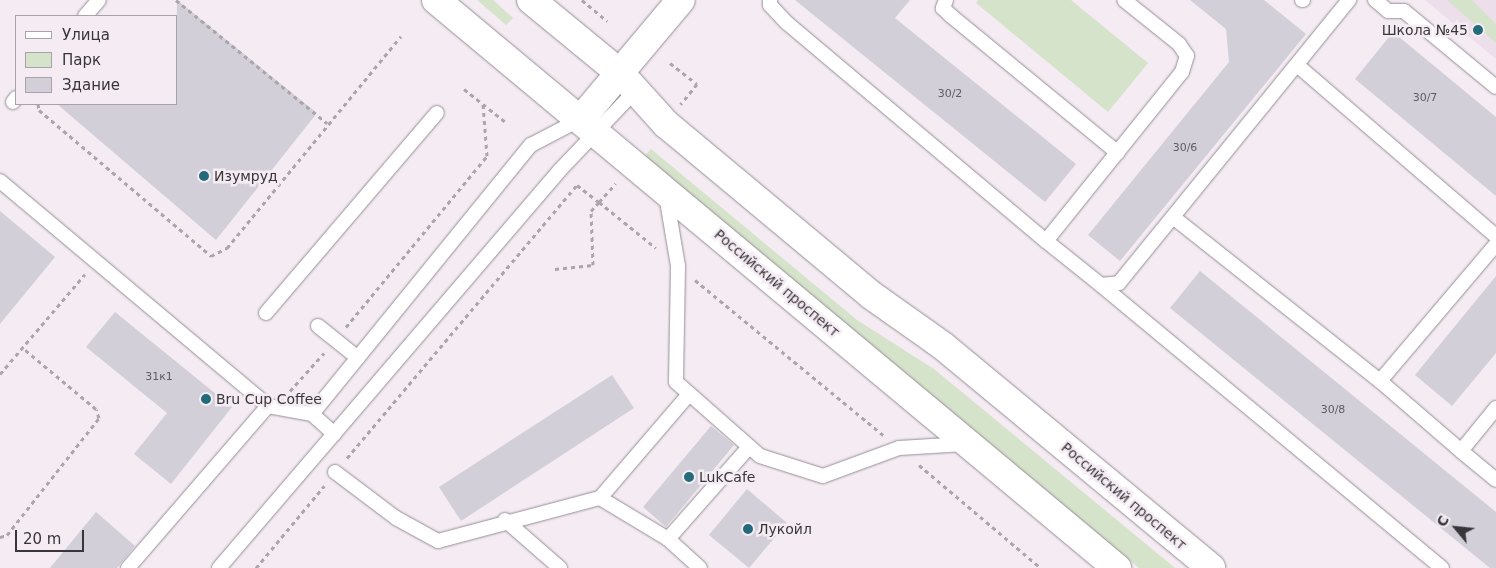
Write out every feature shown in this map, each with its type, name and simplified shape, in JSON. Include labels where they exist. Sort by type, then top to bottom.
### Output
[{"type":"main road","name":"Российский проспект","points":[[436,0],[1117,568]]},
{"type":"main road","name":"Российский проспект","points":[[531,0],[628,82],[666,124],[871,295],[943,346],[1211,568]]},
{"type":"main road","points":[[589,126],[628,82],[681,0]]},
{"type":"lane","points":[[86,15],[99,0]]},
{"type":"lane","points":[[770,0],[770,5],[788,23],[1046,241],[1442,568]]},
{"type":"lane","points":[[946,0],[943,8],[950,15],[1118,153]]},
{"type":"lane","points":[[1046,241],[1182,72],[1187,56],[1124,0]]},
{"type":"lane","points":[[1101,285],[1119,283],[1349,0]]},
{"type":"lane","points":[[1375,0],[1388,11],[1404,11],[1496,87]]},
{"type":"lane","points":[[1297,65],[1496,236]]},
{"type":"lane","points":[[266,313],[437,113]]},
{"type":"lane","points":[[312,414],[531,145],[589,126]]},
{"type":"lane","points":[[219,568],[560,170],[589,126]]},
{"type":"lane","points":[[0,181],[268,406],[312,414],[334,434]]},
{"type":"lane","points":[[665,190],[678,266],[676,382],[749,447],[760,456],[823,476],[899,448],[969,444]]},
{"type":"lane","points":[[1173,217],[1380,381],[1496,480]]},
{"type":"lane","points":[[1380,381],[1496,244]]},
{"type":"lane","points":[[318,326],[358,358]]},
{"type":"lane","points":[[335,472],[396,518],[438,540],[505,520],[600,498],[689,394]]},
{"type":"lane","points":[[128,568],[268,406]]},
{"type":"lane","points":[[1461,451],[1496,408]]},
{"type":"lane","points":[[668,539],[749,447]]},
{"type":"lane","points":[[600,498],[668,539],[700,568]]},
{"type":"lane","points":[[505,520],[560,568]]},
{"type":"path","points":[[176,0],[327,123]]},
{"type":"path","points":[[582,0],[607,21]]},
{"type":"path","points":[[38,105],[39,110],[211,256],[227,248],[325,134],[327,123],[401,36]]},
{"type":"path","points":[[670,63],[697,84],[680,106]]},
{"type":"path","points":[[464,89],[508,124]]},
{"type":"path","points":[[555,269],[593,265],[590,212],[617,182]]},
{"type":"path","points":[[256,568],[576,184],[899,448],[1041,568]]},
{"type":"path","points":[[0,374],[86,274]]},
{"type":"path","points":[[0,537],[7,535],[99,418],[96,409],[23,348]]},
{"type":"shaded area","name":"Школа №45","points":[[1425,0],[1496,0],[1496,59]]},
{"type":"green space","points":[[477,0],[493,0],[513,18],[506,25]]},
{"type":"green space","points":[[978,0],[1071,0],[1148,63],[1108,112],[976,3]]},
{"type":"green space","points":[[1447,0],[1472,0],[1496,24],[1496,43]]},
{"type":"green space","points":[[651,149],[857,320],[934,369],[1175,568],[1139,568],[643,158]]},
{"type":"building","name":"Изумруд","points":[[177,0],[317,113],[216,240],[58,105],[178,105]]},
{"type":"building","points":[[795,0],[910,0],[895,18],[1076,164],[1045,202]]},
{"type":"building","points":[[1190,0],[1264,0],[1306,34],[1120,261],[1088,235],[1229,62],[1226,29]]},
{"type":"building","points":[[1393,32],[1496,117],[1496,196],[1355,79]]},
{"type":"building","points":[[0,211],[55,257],[0,324]]},
{"type":"building","points":[[1200,271],[1496,512],[1496,568],[1490,568],[1170,308]]},
{"type":"building","points":[[1496,276],[1496,353],[1452,406],[1415,375]]},
{"type":"building","points":[[115,312],[232,407],[171,484],[134,454],[167,413],[86,347]]},
{"type":"building","points":[[612,375],[634,408],[461,521],[439,487]]},
{"type":"building","points":[[711,426],[734,445],[666,527],[643,507]]},
{"type":"building","name":"Лукойл","points":[[747,489],[787,523],[749,568],[709,535]]},
{"type":"building","points":[[96,512],[135,546],[117,568],[50,568]]},
{"type":"place","name":"Школа №45","points":[[1478,30]]},
{"type":"place","name":"Изумруд","points":[[204,176]]},
{"type":"place","name":"Bru Cup Coffee","points":[[206,399]]},
{"type":"place","name":"LukCafe","points":[[689,477]]},
{"type":"place","name":"Лукойл","points":[[748,529]]}]
